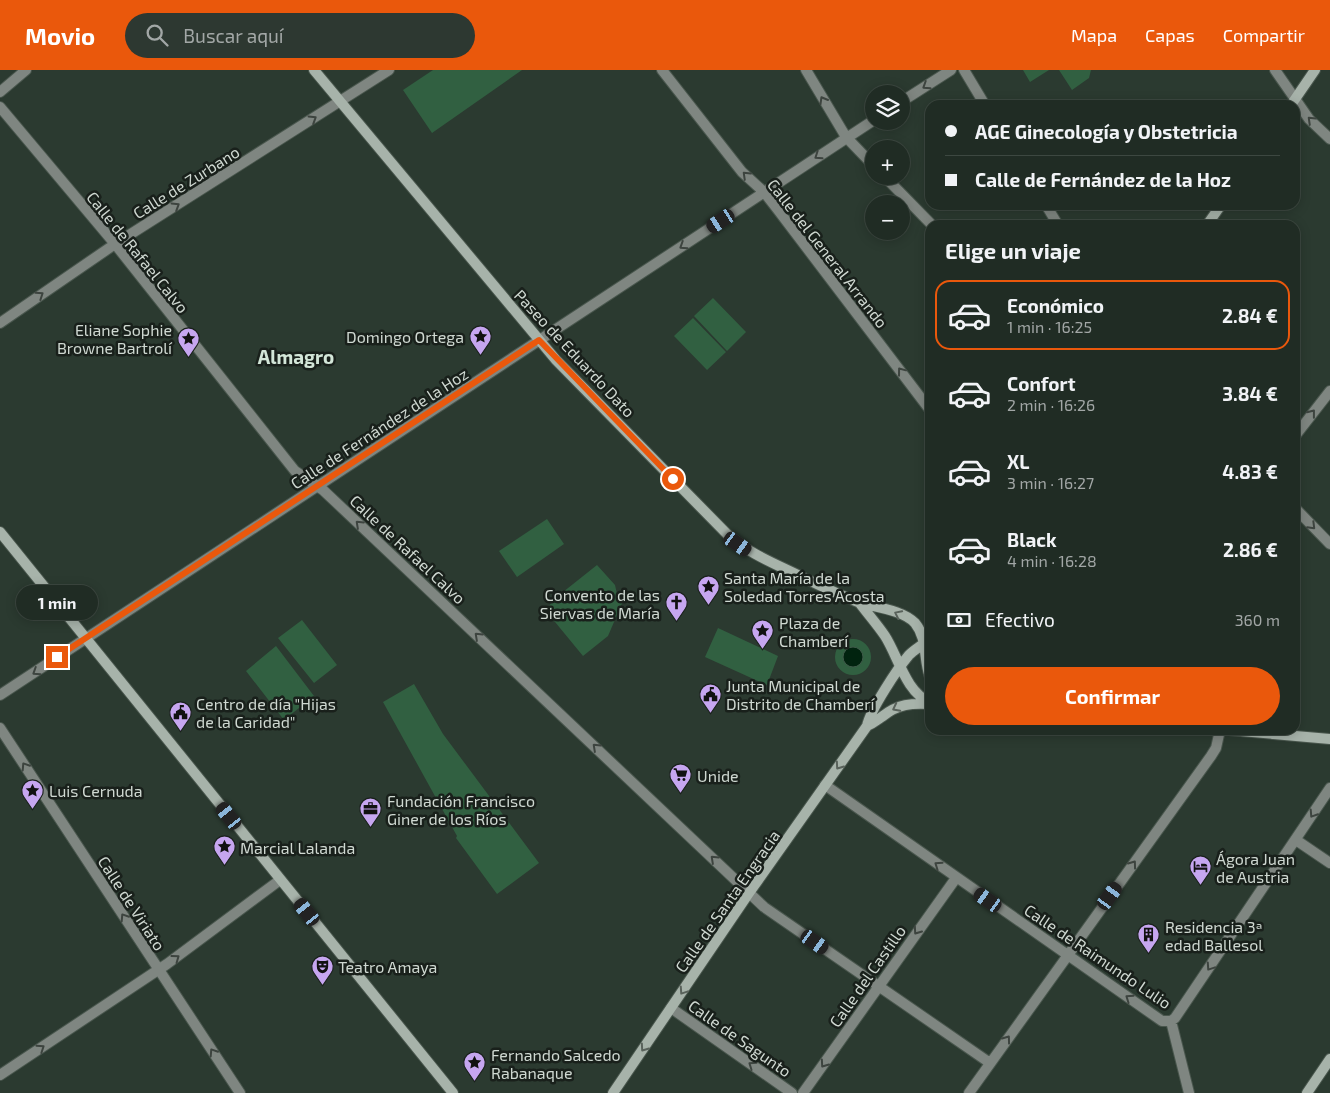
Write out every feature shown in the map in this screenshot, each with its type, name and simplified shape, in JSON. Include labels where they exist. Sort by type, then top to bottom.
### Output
[{"type":"main road","name":"Paseo de Eduardo Dato","points":[[314,70],[539,340],[738,544],[757,556],[859,602],[888,609],[914,622],[925,636]]},
{"type":"main road","points":[[1294,100],[1315,70]]},
{"type":"main road","points":[[0,532],[454,1093]]},
{"type":"main road","points":[[859,602],[886,637],[914,690],[925,700]]},
{"type":"main road","name":"Calle de Santa Engracia","points":[[613,1093],[749,893],[867,726],[874,708],[902,666],[910,655],[925,642]]},
{"type":"main road","name":"Calle de Santa Engracia","points":[[867,726],[876,723],[883,716],[904,704],[925,703]]},
{"type":"main road","points":[[1286,735],[1330,739]]},
{"type":"main road","points":[[1307,1093],[1330,1060]]},
{"type":"street","points":[[0,92],[26,70]]},
{"type":"street","name":"Calle de Zurbano","points":[[0,323],[115,244],[389,70]]},
{"type":"street","name":"Calle del General Arrando","points":[[662,70],[742,172],[764,192],[925,403]]},
{"type":"street","points":[[806,70],[846,136],[865,156]]},
{"type":"street","points":[[910,96],[951,70]]},
{"type":"street","points":[[964,70],[983,100]]},
{"type":"street","points":[[1275,70],[1292,100]]},
{"type":"street","name":"Calle de Rafael Calvo","points":[[0,107],[115,244],[295,471],[318,486],[764,907],[990,1063]]},
{"type":"street","points":[[1300,109],[1330,139]]},
{"type":"street","name":"Calle de Fernández de la Hoz","points":[[0,695],[865,125]]},
{"type":"street","points":[[893,185],[927,220]]},
{"type":"street","points":[[1300,430],[1330,391]]},
{"type":"street","points":[[1300,513],[1330,544]]},
{"type":"street","name":"Calle de Viriato","points":[[0,728],[240,1093]]},
{"type":"street","points":[[970,1093],[1216,748],[1219,735]]},
{"type":"street","name":"Calle de Raimundo Lulio","points":[[825,785],[1162,1021],[1171,1021],[1189,1093]]},
{"type":"street","points":[[1171,1021],[1175,1018],[1330,788]]},
{"type":"street","points":[[1296,840],[1330,863]]},
{"type":"street","name":"Calle del Castillo","points":[[803,1093],[956,878]]},
{"type":"street","points":[[0,1075],[159,970],[280,880]]},
{"type":"street","name":"Calle de Sagunto","points":[[671,1008],[792,1093]]},
{"type":"shaded area","points":[[433,70],[522,70],[432,133],[403,90]]},
{"type":"shaded area","points":[[1023,70],[1049,70],[1030,82]]},
{"type":"shaded area","points":[[1059,70],[1091,70],[1089,78],[1072,90]]},
{"type":"shaded area","points":[[713,298],[746,332],[727,351],[694,316]]},
{"type":"shaded area","points":[[693,318],[726,352],[707,370],[674,336]]},
{"type":"shaded area","points":[[547,519],[564,544],[517,577],[499,551]]},
{"type":"shaded area","points":[[597,565],[615,585],[617,594],[623,601],[608,636],[583,656],[546,611],[553,600]]},
{"type":"shaded area","points":[[302,620],[337,665],[314,683],[278,638]]},
{"type":"shaded area","points":[[718,628],[778,656],[767,685],[705,657]]},
{"type":"shaded area","points":[[853,639],[866,644],[871,657],[866,670],[853,675],[840,670],[835,657],[840,644]]},
{"type":"shaded area","points":[[276,646],[314,696],[284,720],[246,671]]},
{"type":"shaded area","points":[[853,647],[860,650],[863,657],[860,664],[853,667],[846,664],[843,657],[846,650]]},
{"type":"shaded area","points":[[414,684],[443,734],[539,863],[497,894],[456,838],[457,836],[383,702]]},
{"type":"place","name":"Domingo Ortega","points":[[480,355]]},
{"type":"place","name":"Eliane Sophie Browne Bartrolí","points":[[188,357]]},
{"type":"place","name":"Santa María de la Soledad Torres Acosta","points":[[708,605]]},
{"type":"place","name":"Convento de las Siervas de María","points":[[676,622]]},
{"type":"place","name":"Plaza de Chamberí","points":[[763,650]]},
{"type":"place","name":"Junta Municipal de Distrito de Chamberí","points":[[710,713]]},
{"type":"place","name":"Centro de día \"Hijas de la Caridad\"","points":[[180,731]]},
{"type":"place","name":"Unide","points":[[681,794]]},
{"type":"place","name":"Luis Cernuda","points":[[33,809]]},
{"type":"place","name":"Fundación Francisco Giner de los Ríos","points":[[371,828]]},
{"type":"place","name":"Marcial Lalanda","points":[[224,866]]},
{"type":"place","name":"Ágora Juan de Austria","points":[[1200,886]]},
{"type":"place","name":"Residencia 3ª edad Ballesol","points":[[1149,954]]},
{"type":"place","name":"Teatro Amaya","points":[[322,985]]},
{"type":"place","name":"Fernando Salcedo Rabanaque","points":[[475,1082]]},
{"type":"district","name":"Almagro","points":[[296,356]]},
{"type":"route","points":[[57,657],[539,340],[556,360],[673,479]]}]
